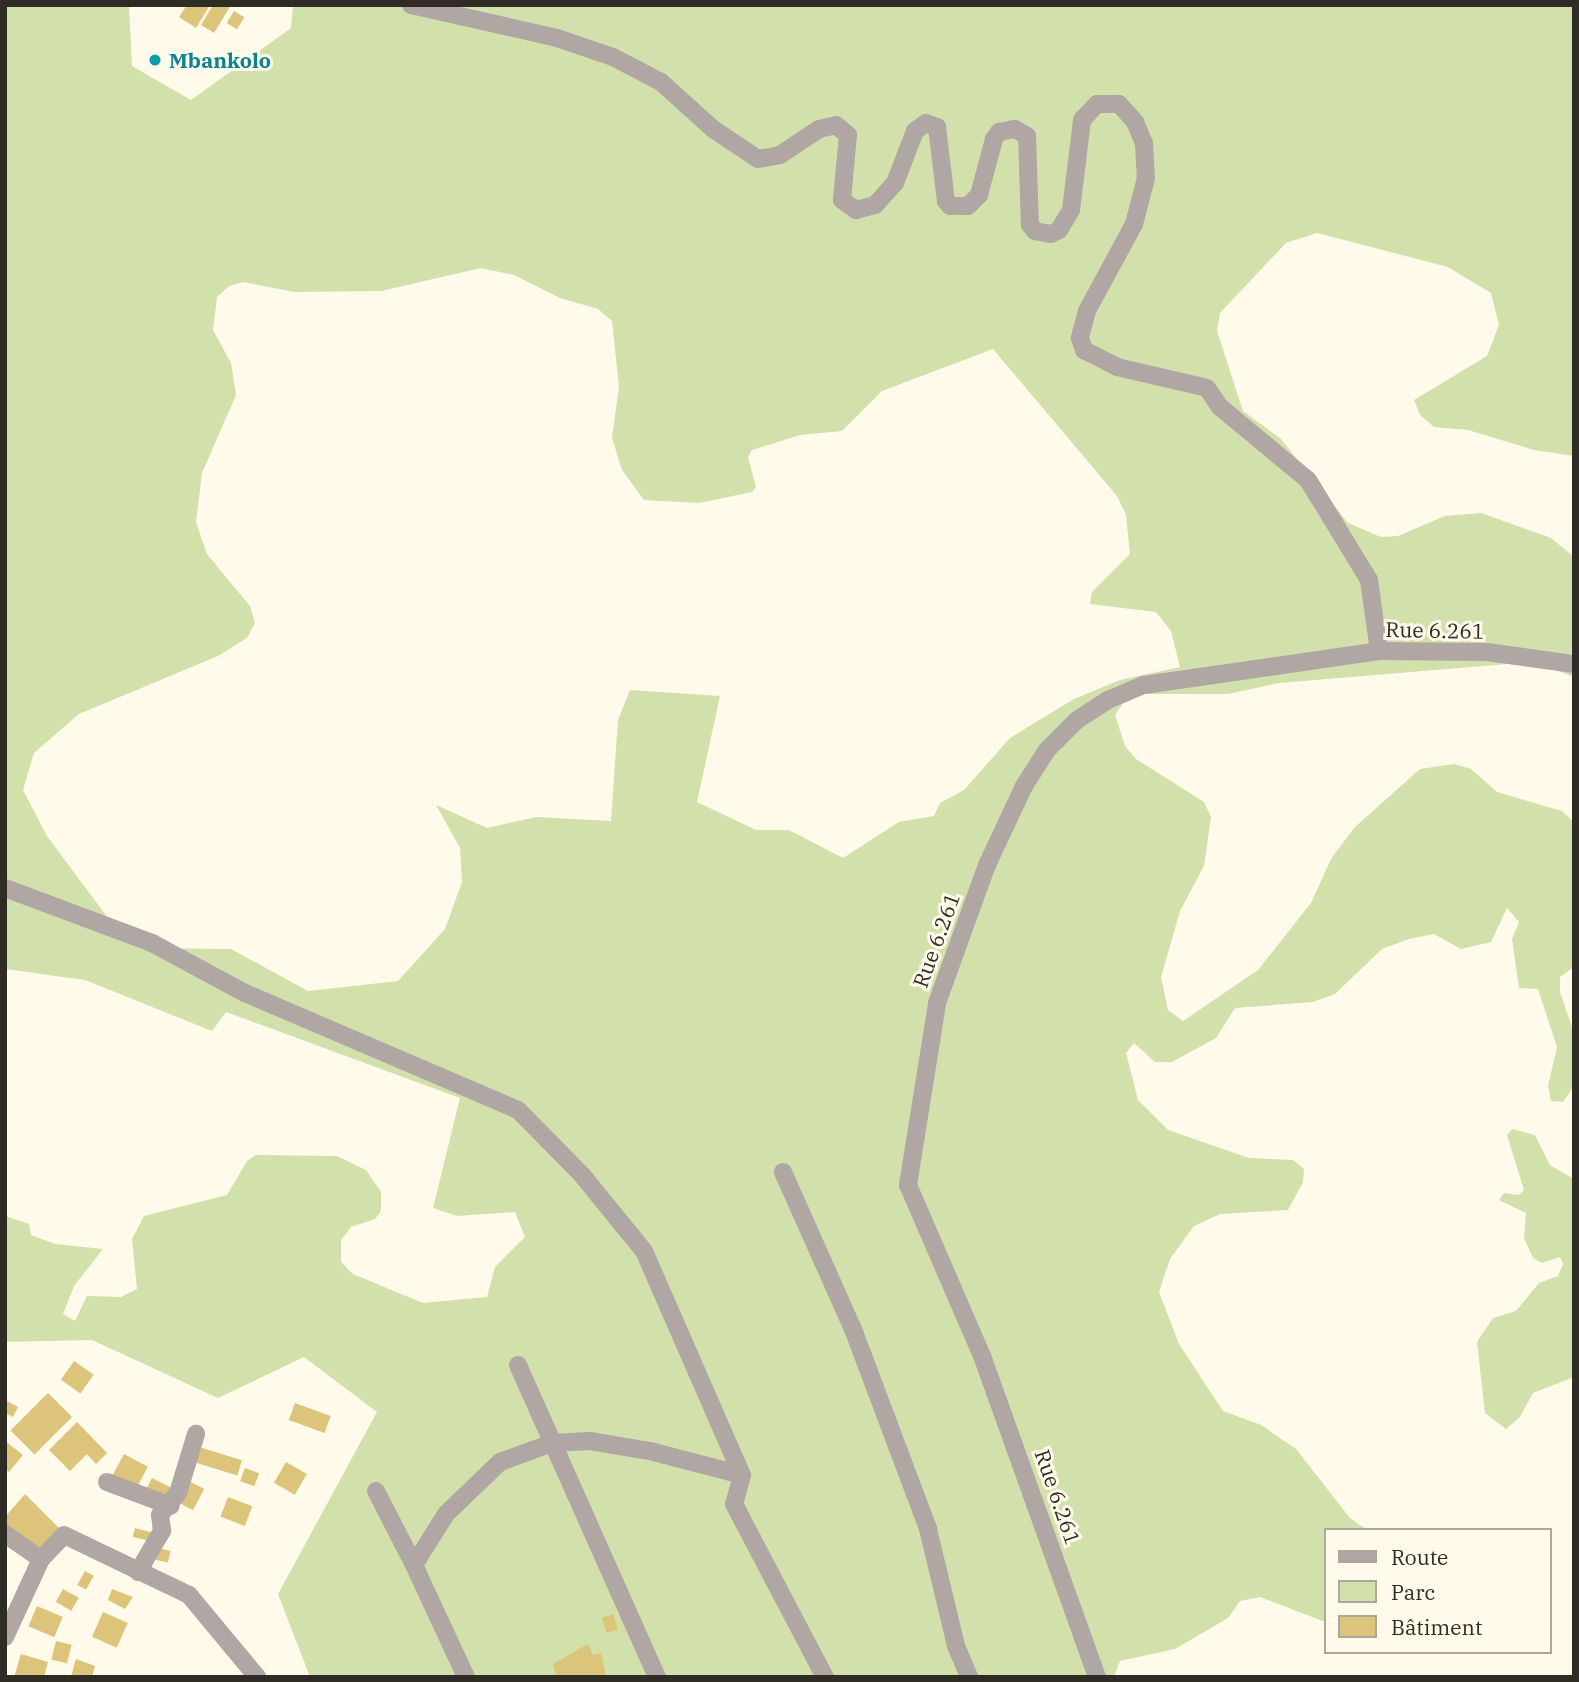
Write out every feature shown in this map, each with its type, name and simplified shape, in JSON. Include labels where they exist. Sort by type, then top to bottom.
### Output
[{"type":"street","points":[[411,5],[556,38],[613,57],[661,82],[713,129],[758,159],[779,155],[819,129],[836,125],[848,135],[842,200],[856,210],[876,205],[895,183],[915,131],[926,123],[937,127],[946,201],[950,206],[968,206],[979,195],[999,132],[1015,129],[1027,136],[1030,225],[1035,232],[1051,234],[1059,230],[1071,210],[1082,120],[1097,104],[1119,104],[1135,122],[1144,143],[1146,178],[1134,224],[1087,311],[1080,338],[1084,350],[1117,366],[1207,388],[1220,407],[1308,480],[1368,580],[1379,651]]},
{"type":"street","name":"Rue 6.261","points":[[1097,1677],[982,1356],[908,1185],[937,1003],[987,865],[1024,786],[1047,750],[1077,720],[1108,700],[1144,685],[1379,651],[1487,652],[1574,664]]},
{"type":"street","points":[[5,888],[152,943],[245,993],[518,1110],[582,1175],[644,1251],[742,1475],[734,1504],[825,1677]]},
{"type":"street","points":[[783,1172],[853,1329],[923,1517],[969,1677]]},
{"type":"street","points":[[518,1365],[618,1581],[657,1677]]},
{"type":"street","points":[[138,1572],[162,1531],[160,1515],[171,1506],[196,1434]]},
{"type":"street","points":[[414,1565],[446,1514],[467,1489],[500,1462],[552,1443],[590,1441],[650,1451],[742,1475]]},
{"type":"street","points":[[107,1482],[171,1506]]},
{"type":"street","points":[[376,1491],[466,1677]]},
{"type":"street","points":[[5,1534],[41,1559]]},
{"type":"street","points":[[5,1637],[41,1559],[64,1535],[189,1595],[257,1677]]},
{"type":"green space","points":[[5,5],[129,5],[132,66],[191,100],[291,28],[293,5],[1574,5],[1574,456],[1534,450],[1468,430],[1434,427],[1420,415],[1414,400],[1487,356],[1499,325],[1491,293],[1448,267],[1317,233],[1286,243],[1220,313],[1217,331],[1243,411],[1281,439],[1348,523],[1381,537],[1398,536],[1445,516],[1481,513],[1551,538],[1574,557],[1574,677],[1543,665],[1507,664],[1279,683],[1228,694],[1142,694],[1126,699],[1115,715],[1125,746],[1136,759],[1204,802],[1211,817],[1204,866],[1180,911],[1161,977],[1168,1010],[1183,1021],[1258,970],[1311,903],[1332,857],[1355,827],[1420,769],[1454,764],[1471,769],[1497,792],[1562,811],[1574,822],[1574,967],[1560,977],[1560,992],[1574,1033],[1574,1086],[1563,1102],[1551,1101],[1548,1086],[1557,1047],[1538,989],[1519,988],[1512,939],[1519,922],[1507,908],[1491,942],[1461,949],[1434,934],[1409,939],[1382,949],[1335,994],[1313,1002],[1235,1008],[1216,1038],[1172,1062],[1155,1062],[1134,1043],[1126,1053],[1138,1100],[1168,1130],[1249,1158],[1293,1160],[1304,1169],[1303,1182],[1288,1210],[1220,1214],[1194,1226],[1170,1259],[1159,1292],[1179,1344],[1223,1411],[1261,1425],[1296,1449],[1350,1518],[1364,1528],[1324,1528],[1324,1622],[1260,1597],[1240,1601],[1228,1618],[1175,1649],[1120,1661],[1114,1677],[310,1677],[278,1594],[377,1412],[304,1357],[218,1398],[92,1340],[5,1342],[5,1216],[29,1224],[31,1235],[55,1244],[103,1249],[74,1286],[63,1314],[75,1321],[87,1296],[121,1297],[137,1289],[132,1239],[144,1216],[227,1195],[247,1161],[256,1155],[337,1156],[366,1170],[381,1192],[381,1211],[375,1219],[351,1227],[341,1240],[341,1262],[353,1274],[423,1303],[487,1297],[495,1267],[525,1237],[515,1212],[457,1216],[433,1208],[460,1098],[226,1012],[212,1031],[85,980],[5,969]],"holes":[[[481,268],[514,275],[560,298],[598,309],[612,321],[619,386],[612,438],[622,470],[644,500],[699,503],[752,492],[756,487],[748,457],[752,450],[800,435],[842,431],[882,391],[993,349],[1117,496],[1126,515],[1130,554],[1092,592],[1090,604],[1156,612],[1171,631],[1180,667],[1120,680],[1074,699],[1010,738],[964,790],[940,803],[934,816],[899,822],[843,858],[789,830],[756,830],[697,802],[720,696],[630,690],[618,720],[611,821],[536,817],[487,828],[436,805],[460,848],[462,882],[445,929],[398,981],[308,991],[231,949],[141,948],[125,941],[47,836],[23,790],[34,753],[79,714],[218,656],[247,638],[255,623],[250,606],[207,554],[196,522],[202,473],[236,395],[231,363],[213,330],[217,297],[229,286],[243,282],[294,292],[381,291]]]},
{"type":"green space","points":[[1512,1129],[1535,1135],[1550,1165],[1574,1179],[1574,1377],[1533,1393],[1520,1417],[1506,1429],[1485,1413],[1477,1342],[1493,1318],[1516,1311],[1539,1283],[1558,1276],[1563,1264],[1560,1257],[1542,1263],[1533,1258],[1524,1238],[1526,1213],[1499,1200],[1504,1193],[1519,1195],[1524,1190],[1507,1135]]},
{"type":"building","points":[[187,5],[210,5],[196,28],[179,17]]},
{"type":"building","points":[[213,5],[231,5],[214,33],[201,25]]},
{"type":"building","points":[[234,11],[244,17],[237,29],[227,23]]},
{"type":"building","points":[[74,1361],[94,1375],[80,1394],[61,1380]]},
{"type":"building","points":[[48,1393],[72,1417],[35,1455],[11,1430]]},
{"type":"building","points":[[5,1400],[18,1407],[13,1417],[5,1413]]},
{"type":"building","points":[[295,1403],[331,1416],[325,1433],[289,1420]]},
{"type":"building","points":[[77,1422],[107,1453],[96,1464],[87,1454],[70,1471],[49,1450]]},
{"type":"building","points":[[5,1441],[23,1455],[9,1472],[5,1469]]},
{"type":"building","points":[[199,1447],[242,1460],[237,1475],[194,1462]]},
{"type":"building","points":[[124,1454],[148,1467],[136,1489],[112,1476]]},
{"type":"building","points":[[286,1462],[307,1474],[295,1495],[274,1483]]},
{"type":"building","points":[[245,1468],[259,1473],[254,1486],[240,1481]]},
{"type":"building","points":[[152,1478],[176,1490],[170,1502],[146,1490]]},
{"type":"building","points":[[191,1482],[204,1489],[193,1510],[180,1503]]},
{"type":"building","points":[[25,1494],[62,1531],[40,1557],[5,1525],[5,1517]]},
{"type":"building","points":[[228,1497],[252,1506],[245,1526],[220,1517]]},
{"type":"building","points":[[135,1528],[154,1533],[152,1542],[133,1537]]},
{"type":"building","points":[[158,1548],[171,1551],[168,1563],[155,1560]]},
{"type":"building","points":[[85,1571],[94,1576],[86,1590],[77,1585]]},
{"type":"building","points":[[63,1589],[79,1598],[71,1611],[56,1602]]},
{"type":"building","points":[[112,1589],[133,1597],[125,1609],[108,1600]]},
{"type":"building","points":[[37,1606],[63,1617],[54,1637],[28,1626]]},
{"type":"building","points":[[103,1612],[128,1623],[117,1648],[92,1637]]},
{"type":"building","points":[[613,1614],[618,1629],[607,1633],[602,1618]]},
{"type":"building","points":[[56,1641],[72,1645],[67,1663],[51,1659]]},
{"type":"building","points":[[588,1644],[593,1655],[601,1653],[606,1676],[552,1677],[556,1675],[553,1664]]},
{"type":"building","points":[[21,1654],[48,1662],[44,1677],[14,1677]]},
{"type":"building","points":[[76,1659],[95,1666],[92,1677],[71,1677]]},
{"type":"place","name":"Mbankolo","points":[[155,60]]}]
